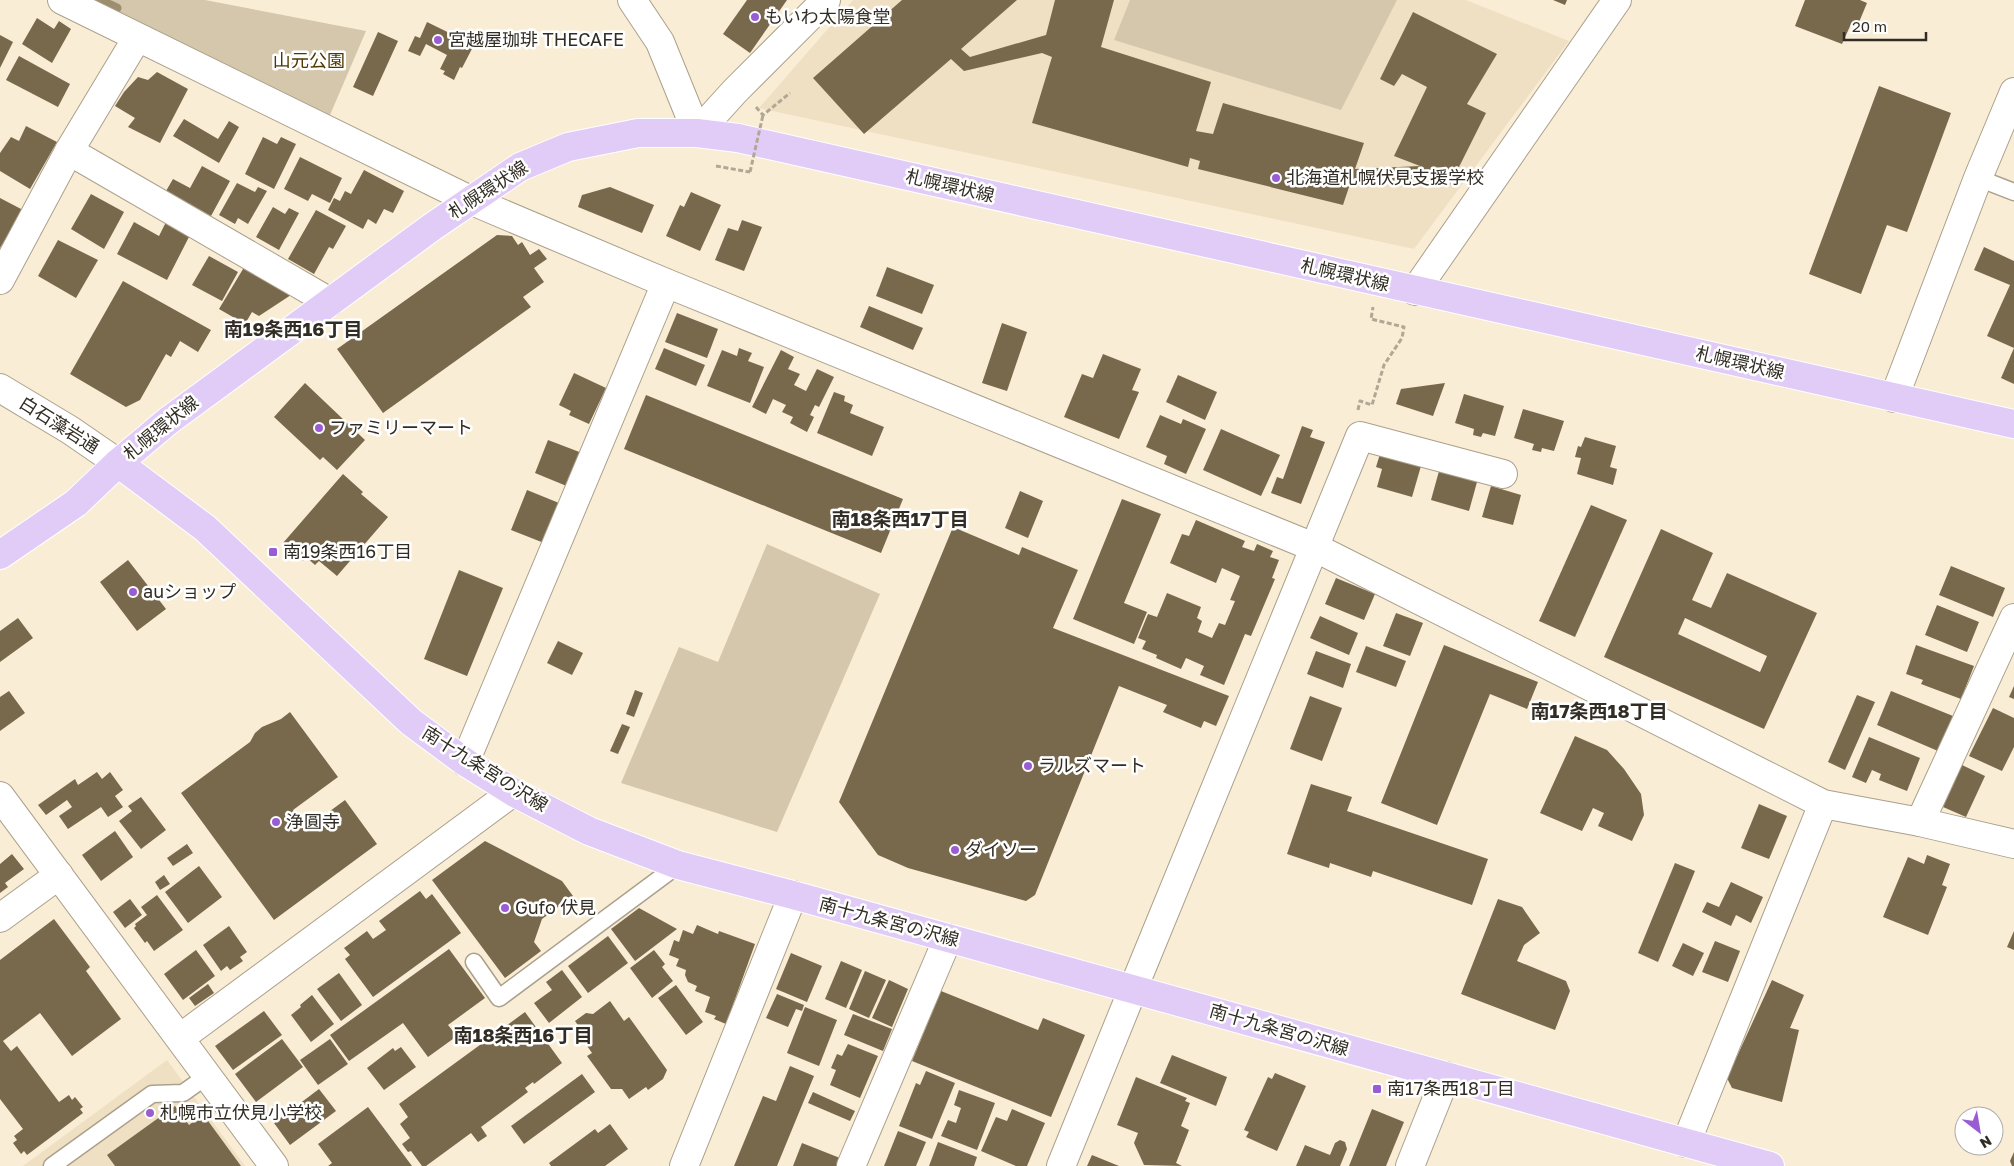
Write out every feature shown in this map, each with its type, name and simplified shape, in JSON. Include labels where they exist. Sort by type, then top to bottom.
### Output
[{"type":"main road","name":"札幌環状線","points":[[0,555],[76,503],[118,463],[168,421],[470,200],[520,167],[568,147],[638,132],[698,132],[738,138],[2014,424]]},
{"type":"main road","name":"南十九条宮の沢線","points":[[118,463],[205,528],[411,722],[465,762],[513,792],[589,831],[678,865],[793,895],[1770,1166]]},
{"type":"street","points":[[62,0],[470,200],[666,283],[1316,548],[1823,804],[1920,822],[2014,844]]},
{"type":"street","points":[[632,0],[660,42],[698,132],[735,91],[826,0]]},
{"type":"street","points":[[1415,291],[1617,0]]},
{"type":"street","points":[[0,280],[69,151],[137,38]]},
{"type":"street","points":[[1894,398],[1978,178],[2014,92]]},
{"type":"street","points":[[69,151],[330,302]]},
{"type":"street","points":[[465,762],[666,283]]},
{"type":"street","name":"白石藻岩通","points":[[0,388],[70,430],[118,463]]},
{"type":"street","points":[[1061,1166],[1316,548],[1360,436],[1503,474]]},
{"type":"street","points":[[1920,822],[2014,618]]},
{"type":"street","points":[[180,1038],[513,792]]},
{"type":"street","points":[[0,796],[274,1166]]},
{"type":"street","points":[[1686,1143],[1823,804]]},
{"type":"street","points":[[0,918],[59,875]]},
{"type":"street","points":[[684,1166],[793,895]]},
{"type":"street","points":[[851,1166],[948,938]]},
{"type":"street","points":[[1410,1166],[1446,1076]]},
{"type":"lane","points":[[1978,178],[2014,192]]},
{"type":"lane","points":[[474,962],[499,998],[678,865]]},
{"type":"lane","points":[[52,1166],[152,1094],[184,1093],[207,1076]]},
{"type":"path","points":[[714,165],[750,172],[763,115],[790,93]]},
{"type":"path","points":[[1360,401],[1372,405],[1384,365],[1402,338],[1404,327],[1371,319],[1373,307]]},
{"type":"shaded area","name":"北海道札幌伏見支援学校","points":[[853,0],[1466,0],[1569,41],[1414,249],[759,108]]},
{"type":"shaded area","name":"札幌市立伏見小学校","points":[[167,1060],[245,1166],[23,1166]]},
{"type":"green space","name":"山元公園","points":[[112,0],[205,0],[366,31],[330,115],[108,10]]},
{"type":"green space","points":[[1130,0],[1397,0],[1341,110],[1114,40]]},
{"type":"green space","points":[[767,544],[880,594],[777,832],[621,783],[679,647],[718,662]]},
{"type":"building","name":"もいわ太陽食堂","points":[[747,0],[787,0],[750,53],[723,34]]},
{"type":"building","points":[[902,0],[1017,0],[961,49],[970,57],[1046,35],[1055,0],[1114,0],[1101,47],[1211,82],[1196,131],[1213,134],[1223,103],[1364,143],[1355,169],[1420,166],[1394,156],[1427,87],[1402,74],[1394,86],[1380,79],[1413,12],[1497,54],[1467,104],[1486,113],[1450,185],[1430,174],[1424,178],[1350,184],[1343,205],[1198,169],[1200,161],[1190,158],[1188,167],[1032,123],[1052,57],[1042,53],[964,71],[951,59],[864,134],[813,78]]},
{"type":"building","points":[[1553,0],[1567,0],[1565,5]]},
{"type":"building","points":[[1805,0],[1860,0],[1867,3],[1857,27],[1851,24],[1842,44],[1795,26]]},
{"type":"building","points":[[37,18],[54,29],[59,21],[71,29],[52,63],[22,44]]},
{"type":"building","points":[[427,22],[474,45],[454,80],[443,74],[445,71],[440,69],[447,55],[426,44],[420,56],[408,51],[415,36],[420,38]]},
{"type":"building","points":[[378,32],[398,41],[373,96],[353,87]]},
{"type":"building","points":[[0,35],[13,42],[0,68]]},
{"type":"building","points":[[19,56],[70,84],[58,107],[6,80]]},
{"type":"building","points":[[157,72],[188,89],[160,143],[128,127],[135,118],[115,106],[124,92],[138,77],[148,80]]},
{"type":"building","points":[[1879,86],[1951,113],[1907,232],[1887,225],[1861,294],[1809,274]]},
{"type":"building","points":[[184,119],[218,139],[229,121],[239,127],[219,163],[173,136]]},
{"type":"building","points":[[26,126],[57,142],[30,189],[0,171],[0,153],[11,137],[19,141]]},
{"type":"building","points":[[263,137],[277,144],[281,137],[296,144],[274,189],[245,174]]},
{"type":"building","points":[[300,157],[342,178],[330,203],[312,194],[308,201],[284,189]]},
{"type":"building","points":[[202,166],[230,181],[211,216],[166,191],[173,179],[190,188]]},
{"type":"building","points":[[364,170],[404,191],[393,213],[384,209],[376,224],[368,219],[363,229],[328,210],[334,198],[340,201],[345,191],[351,194]]},
{"type":"building","points":[[237,183],[255,192],[258,187],[267,191],[248,224],[238,218],[235,224],[219,215]]},
{"type":"building","points":[[610,187],[654,205],[642,233],[578,207],[582,195]]},
{"type":"building","points":[[691,192],[721,205],[700,251],[666,236],[680,205],[684,207]]},
{"type":"building","points":[[91,194],[124,212],[104,249],[71,229]]},
{"type":"building","points":[[0,198],[23,210],[0,248]]},
{"type":"building","points":[[273,207],[285,214],[289,208],[299,213],[279,250],[256,237]]},
{"type":"building","points":[[316,210],[346,226],[333,249],[329,247],[314,274],[288,259]]},
{"type":"building","points":[[742,220],[762,227],[744,271],[715,260],[728,228],[738,231]]},
{"type":"building","points":[[134,222],[159,236],[166,222],[190,235],[167,280],[117,254]]},
{"type":"building","points":[[497,235],[512,236],[518,245],[522,242],[530,255],[539,249],[547,259],[534,268],[544,282],[523,297],[531,307],[383,413],[337,349]]},
{"type":"building","points":[[58,240],[98,260],[76,298],[38,276]]},
{"type":"building","points":[[1984,247],[2014,261],[2014,348],[1987,336],[2010,285],[1974,270]]},
{"type":"building","points":[[209,256],[238,272],[222,301],[192,285]]},
{"type":"building","points":[[246,264],[294,293],[259,316],[252,312],[245,324],[219,309]]},
{"type":"building","points":[[887,267],[934,285],[922,314],[876,296]]},
{"type":"building","points":[[123,281],[211,330],[198,352],[180,341],[171,357],[166,354],[140,400],[126,407],[70,374]]},
{"type":"building","points":[[869,306],[923,328],[913,350],[860,327]]},
{"type":"building","points":[[677,313],[718,329],[707,358],[665,342]]},
{"type":"building","points":[[1002,323],[1027,332],[1007,391],[982,383]]},
{"type":"building","points":[[664,348],[705,365],[696,386],[655,369]]},
{"type":"building","points":[[739,348],[752,353],[748,361],[764,367],[750,403],[707,386],[722,350],[737,356]]},
{"type":"building","points":[[2014,348],[2014,384],[2001,378]]},
{"type":"building","points":[[781,350],[794,357],[788,369],[800,374],[794,385],[806,391],[817,369],[834,377],[819,407],[815,405],[810,415],[814,417],[807,432],[790,423],[793,417],[782,412],[786,405],[773,399],[766,414],[752,407]]},
{"type":"building","points":[[1103,354],[1141,369],[1132,390],[1139,392],[1119,439],[1064,417],[1082,374],[1093,378]]},
{"type":"building","points":[[574,373],[606,388],[589,424],[569,415],[571,411],[559,405]]},
{"type":"building","points":[[1178,375],[1217,392],[1205,420],[1166,402]]},
{"type":"building","name":"ファミリーマート","points":[[305,383],[365,440],[337,470],[323,457],[320,460],[274,417]]},
{"type":"building","points":[[1445,383],[1433,416],[1396,404],[1401,389]]},
{"type":"building","points":[[834,392],[845,396],[844,401],[853,405],[850,413],[884,427],[872,456],[817,433]]},
{"type":"building","points":[[1464,394],[1504,406],[1495,436],[1483,433],[1481,437],[1473,435],[1474,429],[1455,423]]},
{"type":"building","points":[[646,395],[903,499],[881,553],[624,449]]},
{"type":"building","points":[[1523,409],[1564,421],[1554,451],[1542,448],[1541,452],[1532,450],[1534,444],[1514,438]]},
{"type":"building","points":[[1160,415],[1181,424],[1183,419],[1206,429],[1186,474],[1164,464],[1167,456],[1146,447]]},
{"type":"building","points":[[1302,426],[1313,430],[1310,437],[1325,442],[1301,504],[1271,493],[1277,477],[1283,479]]},
{"type":"building","points":[[1221,429],[1280,455],[1261,496],[1203,470]]},
{"type":"building","points":[[1585,437],[1616,446],[1610,467],[1617,469],[1613,485],[1577,474],[1581,458],[1575,457],[1578,446],[1581,447]]},
{"type":"building","points":[[548,440],[582,453],[569,487],[535,473]]},
{"type":"building","points":[[1380,454],[1421,466],[1412,497],[1377,487],[1382,469],[1376,467]]},
{"type":"building","points":[[1439,471],[1477,482],[1469,511],[1431,500]]},
{"type":"building","points":[[343,474],[363,492],[361,494],[388,517],[337,576],[319,561],[315,565],[306,557],[303,561],[283,543]]},
{"type":"building","points":[[1491,486],[1521,495],[1513,525],[1482,517]]},
{"type":"building","points":[[527,490],[559,503],[544,543],[511,530]]},
{"type":"building","points":[[1020,491],[1043,501],[1028,538],[1005,528]]},
{"type":"building","points":[[1122,499],[1161,514],[1124,603],[1147,612],[1134,644],[1073,619]]},
{"type":"building","points":[[1591,505],[1627,520],[1575,637],[1539,621]]},
{"type":"building","points":[[1196,520],[1245,541],[1242,547],[1254,551],[1257,544],[1273,551],[1270,557],[1279,560],[1272,578],[1275,579],[1251,636],[1245,634],[1224,685],[1200,675],[1204,666],[1186,658],[1181,669],[1156,658],[1157,655],[1142,649],[1146,641],[1138,638],[1148,614],[1157,617],[1167,593],[1201,607],[1197,618],[1202,621],[1198,632],[1212,638],[1219,623],[1225,625],[1235,601],[1230,600],[1240,576],[1222,568],[1216,583],[1170,563],[1182,534],[1189,536]]},
{"type":"building","points":[[953,527],[1019,555],[1022,547],[1078,570],[1053,628],[1229,696],[1216,726],[1204,721],[1201,728],[1163,712],[1167,705],[1119,686],[1035,895],[1026,901],[908,868],[878,855],[839,802]]},
{"type":"building","points":[[1661,529],[1713,553],[1692,600],[1711,608],[1727,573],[1817,613],[1764,729],[1604,657]],"holes":[[[1685,618],[1767,656],[1760,672],[1678,634]]]},
{"type":"building","points":[[128,560],[166,609],[137,631],[100,582]]},
{"type":"building","points":[[1951,566],[2005,588],[1993,617],[1939,595]]},
{"type":"building","points":[[459,570],[503,588],[467,676],[424,659]]},
{"type":"building","points":[[1336,578],[1375,594],[1364,620],[1325,604]]},
{"type":"building","points":[[1937,605],[1979,622],[1967,652],[1925,635]]},
{"type":"building","points":[[1396,613],[1423,623],[1410,656],[1383,646]]},
{"type":"building","points":[[1320,616],[1358,633],[1349,655],[1310,638]]},
{"type":"building","points":[[18,618],[33,638],[0,662],[0,631]]},
{"type":"building","points":[[558,641],[583,653],[572,675],[547,663]]},
{"type":"building","points":[[1444,645],[1538,682],[1527,709],[1490,694],[1437,825],[1381,803]]},
{"type":"building","points":[[1916,645],[1974,666],[1961,699],[1921,684],[1923,680],[1906,674]]},
{"type":"building","points":[[1366,646],[1406,661],[1396,687],[1356,672]]},
{"type":"building","points":[[1316,651],[1351,664],[1343,688],[1307,674]]},
{"type":"building","points":[[2014,686],[2014,699],[2009,697]]},
{"type":"building","points":[[635,690],[643,693],[634,717],[626,714]]},
{"type":"building","points":[[9,691],[25,713],[0,731],[0,697]]},
{"type":"building","points":[[1891,691],[1953,716],[1938,751],[1877,725]]},
{"type":"building","points":[[1857,695],[1875,702],[1845,770],[1828,762]]},
{"type":"building","points":[[1310,696],[1342,708],[1322,761],[1290,749]]},
{"type":"building","points":[[1993,708],[2014,718],[2014,747],[2002,771],[1969,756]]},
{"type":"building","points":[[290,712],[338,777],[293,810],[307,828],[345,800],[377,844],[274,920],[181,793],[250,742],[255,733],[262,727],[281,719]]},
{"type":"building","points":[[622,724],[630,727],[618,754],[610,751]]},
{"type":"building","points":[[1575,736],[1607,750],[1624,769],[1641,794],[1644,815],[1632,841],[1598,826],[1604,813],[1593,808],[1582,831],[1540,813]]},
{"type":"building","points":[[1869,737],[1920,758],[1907,791],[1879,780],[1881,774],[1872,770],[1866,783],[1852,777]]},
{"type":"building","points":[[1962,765],[1985,776],[1966,817],[1943,807]]},
{"type":"building","points":[[97,772],[102,779],[110,772],[123,790],[115,796],[123,807],[108,817],[101,807],[68,829],[59,816],[72,807],[67,800],[46,815],[38,805],[75,779],[78,785]]},
{"type":"building","points":[[1311,784],[1352,797],[1347,811],[1488,859],[1472,905],[1373,871],[1371,877],[1330,863],[1329,868],[1287,854]]},
{"type":"building","points":[[141,797],[166,830],[141,849],[119,821],[132,811],[128,806]]},
{"type":"building","points":[[1759,804],[1787,816],[1769,859],[1741,848]]},
{"type":"building","points":[[115,831],[133,857],[101,881],[82,855]]},
{"type":"building","name":"Gufo 伏見","points":[[485,841],[562,881],[573,896],[542,919],[534,942],[541,951],[505,978],[432,880]]},
{"type":"building","points":[[187,844],[193,853],[173,866],[167,858]]},
{"type":"building","points":[[12,854],[24,869],[5,883],[8,887],[0,893],[0,864]]},
{"type":"building","points":[[1927,855],[1950,864],[1942,885],[1947,887],[1928,935],[1883,917],[1908,857],[1924,864]]},
{"type":"building","points":[[1675,863],[1695,871],[1658,962],[1638,953]]},
{"type":"building","points":[[199,866],[222,897],[188,923],[165,892]]},
{"type":"building","points":[[164,875],[170,884],[160,890],[155,882]]},
{"type":"building","points":[[1731,882],[1763,897],[1751,923],[1736,915],[1731,926],[1702,912],[1707,902],[1719,907]]},
{"type":"building","points":[[420,891],[426,899],[432,894],[461,933],[373,997],[345,959],[350,955],[344,948],[367,931],[373,939],[386,930],[379,921]]},
{"type":"building","points":[[157,895],[183,930],[154,951],[147,941],[145,943],[134,928],[135,924],[147,915],[141,907]]},
{"type":"building","points":[[130,899],[142,915],[125,928],[113,912]]},
{"type":"building","points":[[1498,899],[1522,907],[1540,933],[1524,945],[1517,961],[1566,981],[1570,991],[1555,1030],[1461,994]]},
{"type":"building","points":[[639,908],[677,929],[635,961],[611,929]]},
{"type":"building","points":[[54,919],[90,967],[86,971],[121,1019],[72,1056],[40,1013],[3,1041],[11,1051],[17,1046],[59,1102],[69,1095],[72,1100],[75,1097],[83,1107],[80,1109],[83,1113],[27,1155],[24,1151],[21,1154],[13,1143],[17,1140],[14,1136],[23,1129],[0,1099],[0,960]]},
{"type":"building","points":[[697,925],[718,934],[719,931],[755,944],[726,1024],[714,1019],[716,1016],[705,1012],[710,997],[695,991],[697,986],[688,982],[685,975],[686,970],[676,966],[679,959],[669,955],[674,940],[679,942],[683,930],[693,934]]},
{"type":"building","points":[[229,926],[247,952],[240,957],[243,961],[230,970],[227,966],[221,971],[203,945]]},
{"type":"building","points":[[2014,931],[2014,950],[2007,947]]},
{"type":"building","points":[[608,936],[628,963],[588,993],[568,966]]},
{"type":"building","points":[[1715,941],[1740,951],[1728,982],[1702,972]]},
{"type":"building","points":[[1683,943],[1704,953],[1693,976],[1672,966]]},
{"type":"building","points":[[449,949],[485,998],[448,1025],[457,1036],[428,1057],[403,1023],[349,1061],[330,1035]]},
{"type":"building","points":[[196,950],[215,976],[183,1000],[164,974]]},
{"type":"building","points":[[654,950],[665,964],[662,967],[673,981],[652,998],[630,968]]},
{"type":"building","points":[[791,953],[822,966],[807,1002],[776,989]]},
{"type":"building","points":[[841,961],[862,970],[846,1008],[825,999]]},
{"type":"building","points":[[562,970],[582,997],[549,1023],[534,1003],[552,990],[546,982]]},
{"type":"building","points":[[865,971],[886,980],[869,1018],[849,1009]]},
{"type":"building","points":[[339,973],[362,1005],[341,1021],[317,989]]},
{"type":"building","points":[[889,980],[908,989],[892,1027],[872,1018]]},
{"type":"building","points":[[1772,980],[1804,995],[1790,1028],[1799,1030],[1782,1102],[1732,1088],[1727,1078]]},
{"type":"building","points":[[208,984],[214,993],[195,1006],[189,998]]},
{"type":"building","points":[[676,985],[703,1022],[686,1035],[658,998]]},
{"type":"building","points":[[941,991],[1038,1030],[1043,1018],[1085,1035],[1051,1117],[912,1061]]},
{"type":"building","points":[[777,994],[804,1005],[802,1011],[796,1009],[788,1027],[766,1018]]},
{"type":"building","points":[[312,995],[334,1024],[311,1042],[291,1015]]},
{"type":"building","points":[[610,1001],[624,1021],[629,1017],[667,1070],[663,1079],[648,1090],[646,1087],[629,1099],[622,1089],[611,1089],[587,1056],[592,1053],[583,1040],[586,1037],[575,1021],[586,1013],[593,1014]]},
{"type":"building","points":[[805,1007],[837,1020],[819,1066],[787,1053]]},
{"type":"building","points":[[264,1011],[282,1035],[233,1070],[215,1046]]},
{"type":"building","points":[[525,1012],[562,1063],[534,1084],[533,1082],[525,1088],[528,1092],[481,1127],[487,1136],[478,1142],[471,1133],[426,1166],[422,1166],[411,1151],[408,1152],[402,1144],[410,1138],[400,1124],[408,1117],[399,1104]]},
{"type":"building","points":[[853,1014],[892,1029],[883,1051],[844,1035]]},
{"type":"building","points":[[282,1039],[303,1067],[256,1102],[235,1074]]},
{"type":"building","points":[[330,1039],[348,1064],[318,1085],[300,1060]]},
{"type":"building","points":[[848,1044],[878,1056],[860,1098],[830,1085],[836,1070],[831,1068],[837,1054],[842,1056]]},
{"type":"building","points":[[401,1047],[416,1067],[384,1090],[367,1068],[393,1048],[395,1051]]},
{"type":"building","points":[[1172,1055],[1227,1077],[1216,1106],[1160,1083]]},
{"type":"building","points":[[790,1066],[814,1076],[777,1166],[734,1166],[763,1096],[776,1101]]},
{"type":"building","points":[[926,1071],[955,1083],[932,1139],[899,1126],[916,1083],[920,1085]]},
{"type":"building","points":[[1275,1073],[1306,1086],[1277,1151],[1246,1137],[1249,1132],[1244,1130],[1268,1077],[1272,1079]]},
{"type":"building","points":[[582,1074],[595,1092],[524,1144],[511,1126]]},
{"type":"building","points":[[1136,1077],[1187,1098],[1185,1101],[1190,1103],[1181,1126],[1189,1130],[1176,1163],[1182,1166],[1144,1165],[1134,1143],[1138,1133],[1117,1125]]},
{"type":"building","points":[[319,1089],[336,1111],[290,1145],[274,1123]]},
{"type":"building","points":[[959,1090],[995,1103],[977,1150],[941,1136],[948,1120],[956,1123],[961,1108],[954,1105]]},
{"type":"building","points":[[813,1092],[855,1111],[850,1121],[808,1103]]},
{"type":"building","points":[[175,1106],[189,1125],[203,1114],[241,1166],[115,1166],[107,1155]]},
{"type":"building","points":[[368,1107],[412,1166],[328,1166],[332,1163],[318,1144]]},
{"type":"building","points":[[1012,1109],[1045,1123],[1027,1166],[1016,1166],[981,1151],[996,1117],[1007,1121]]},
{"type":"building","points":[[1372,1109],[1404,1122],[1386,1166],[1349,1166]]},
{"type":"building","points":[[610,1124],[628,1149],[605,1166],[551,1166],[549,1163],[595,1129],[598,1133]]},
{"type":"building","points":[[898,1131],[926,1142],[916,1166],[884,1166]]},
{"type":"building","points":[[1340,1140],[1345,1142],[1347,1149],[1340,1166],[1296,1166],[1305,1145],[1330,1155],[1335,1143]]},
{"type":"building","points":[[938,1142],[977,1157],[974,1166],[929,1166]]},
{"type":"building","points":[[802,1143],[840,1158],[837,1166],[793,1166]]},
{"type":"building","points":[[2014,1152],[2014,1166],[2012,1166],[2010,1161]]},
{"type":"building","points":[[1092,1155],[1119,1166],[1087,1166]]},
{"type":"waterway","points":[[100,0],[117,8]]},
{"type":"place","name":"もいわ太陽食堂","points":[[755,17]]},
{"type":"place","name":"宮越屋珈琲 THECAFE","points":[[438,40]]},
{"type":"place","name":"北海道札幌伏見支援学校","points":[[1276,178]]},
{"type":"place","name":"ファミリーマート","points":[[319,428]]},
{"type":"place","name":"南19条西16丁目","points":[[273,552]]},
{"type":"place","name":"auショップ","points":[[133,592]]},
{"type":"place","name":"ラルズマート","points":[[1028,766]]},
{"type":"place","name":"浄圓寺","points":[[276,822]]},
{"type":"place","name":"ダイソー","points":[[955,850]]},
{"type":"place","name":"Gufo 伏見","points":[[505,908]]},
{"type":"place","name":"南17条西18丁目","points":[[1377,1089]]},
{"type":"place","name":"札幌市立伏見小学校","points":[[150,1113]]},
{"type":"district","name":"南19条西16丁目","points":[[293,329]]},
{"type":"district","name":"南18条西17丁目","points":[[900,519]]},
{"type":"district","name":"南17条西18丁目","points":[[1599,711]]},
{"type":"district","name":"南18条西16丁目","points":[[523,1035]]}]
